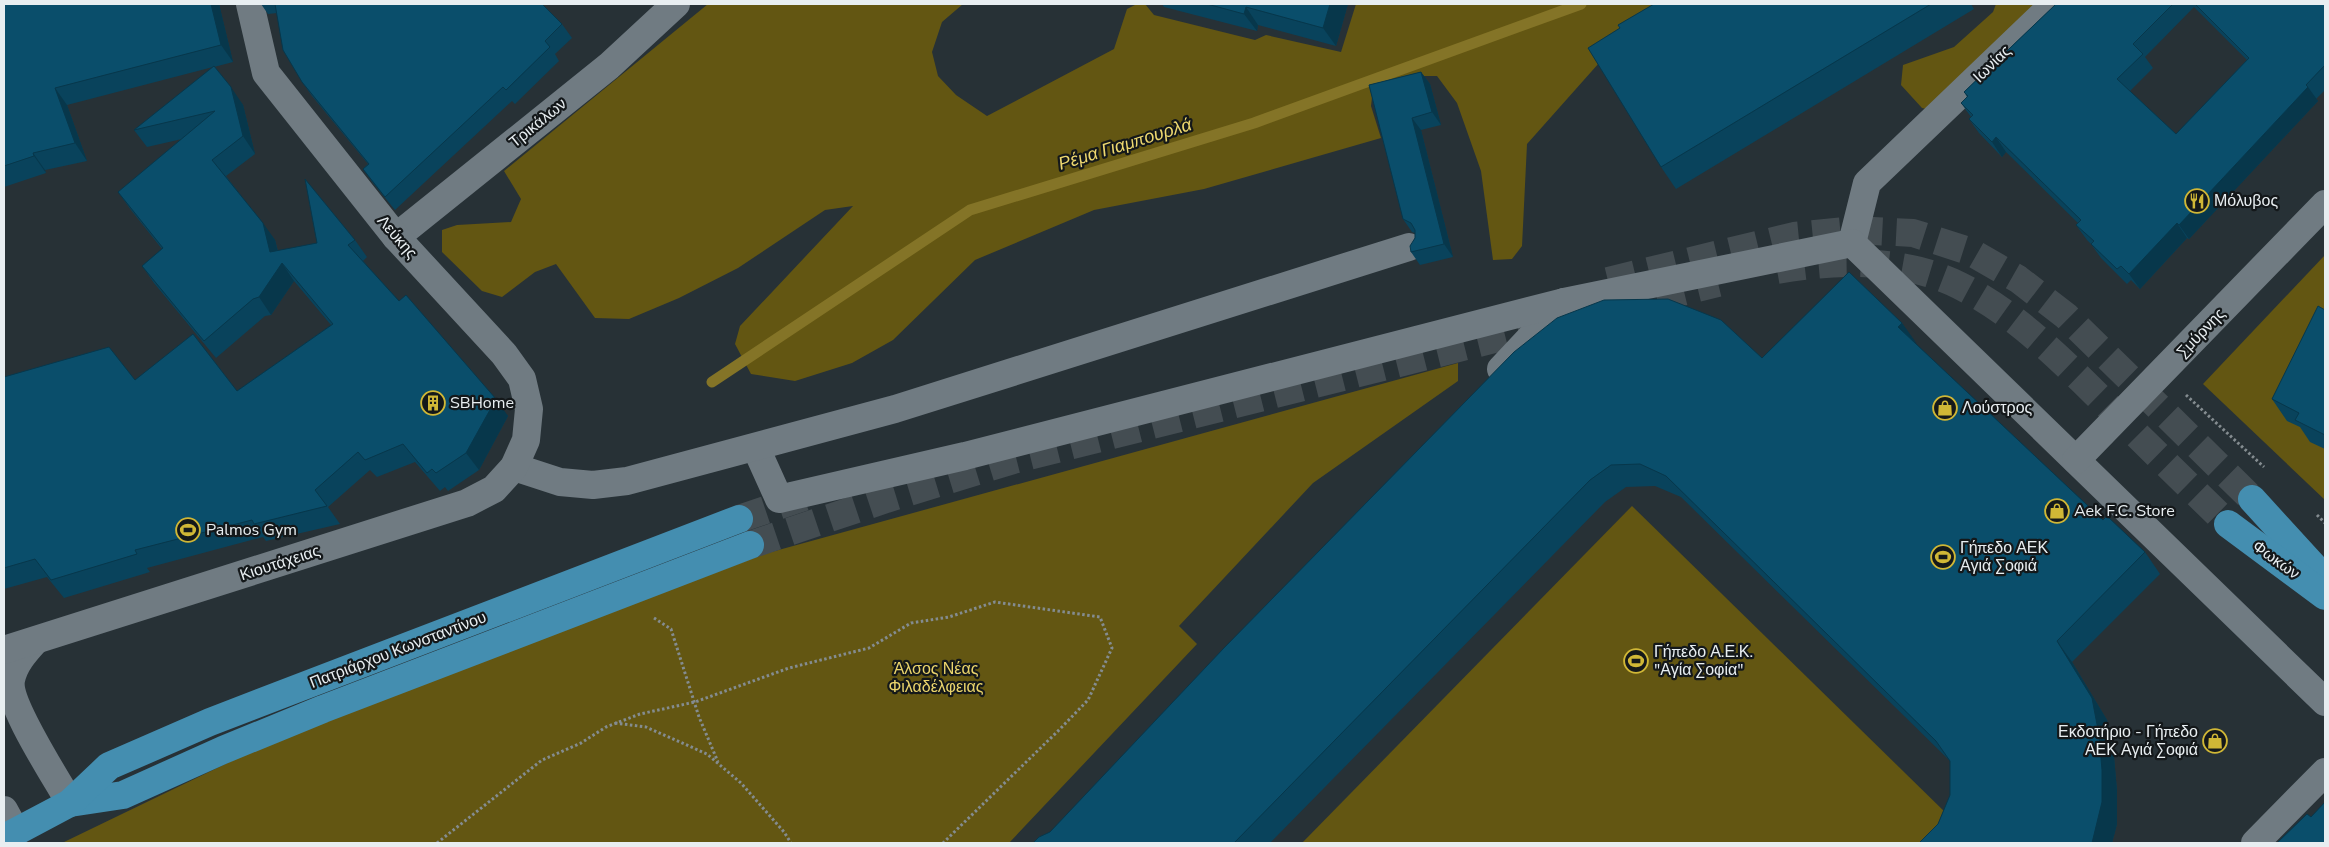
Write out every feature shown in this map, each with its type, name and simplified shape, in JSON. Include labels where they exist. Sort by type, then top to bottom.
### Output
[{"type":"main road","name":"Φωκών","points":[[2252,499],[2325,579]]},
{"type":"main road","name":"Πατριάρχου Κωνσταντίνου","points":[[70,803],[109,766],[210,722],[739,519]]},
{"type":"main road","name":"Φωκών","points":[[2228,524],[2325,596]]},
{"type":"main road","name":"Πατριάρχου Κωνσταντίνου","points":[[8,826],[70,803],[123,795],[223,750],[323,709],[750,546]]},
{"type":"street","name":"Λεύκης","points":[[250,4],[266,73],[396,237],[504,354],[522,379],[529,409],[526,440],[514,467]]},
{"type":"street","name":"Τρικάλων","points":[[396,237],[609,66],[676,4]]},
{"type":"street","name":"Ιωνίας","points":[[1852,243],[1867,183],[1930,125],[2054,4]]},
{"type":"street","name":"Σμύρνης","points":[[2076,460],[2325,204]]},
{"type":"street","points":[[756,448],[779,499],[975,453],[1564,302],[1852,243],[2325,702]]},
{"type":"street","points":[[514,467],[560,482],[593,484],[627,481],[756,448],[895,409],[1409,247]]},
{"type":"street","points":[[1485,386],[1564,302]]},
{"type":"street","name":"Κιουτάχειας","points":[[4,650],[467,502],[494,488],[514,467]]},
{"type":"street","points":[[35,641],[14,668],[8,695],[70,803]]},
{"type":"street","points":[[2255,843],[2325,772]]},
{"type":"path","points":[[2162,373],[2268,470]]},
{"type":"path","points":[[2311,510],[2325,523]]},
{"type":"path","points":[[436,843],[542,760],[581,743],[614,723],[640,714],[695,702],[789,668],[869,648],[911,623],[949,617],[995,602],[1100,617],[1112,648],[1088,700],[943,843]]},
{"type":"path","points":[[648,614],[671,629],[695,702],[718,762]]},
{"type":"path","points":[[614,723],[646,727],[707,754],[741,783],[784,832],[791,843]]},
{"type":"green space","points":[[708,4],[963,4],[942,22],[932,52],[938,76],[956,95],[987,116],[1114,49],[1127,9],[1137,4],[1145,4],[1154,15],[1255,40],[1266,35],[1341,52],[1356,4],[1691,4],[1599,63],[1527,144],[1522,246],[1512,259],[1493,260],[1481,171],[1457,103],[1437,76],[1409,76],[1373,89],[1371,106],[1381,138],[1204,189],[1094,210],[975,260],[893,340],[852,363],[795,381],[751,374],[735,344],[740,326],[853,206],[825,210],[738,268],[679,298],[629,319],[595,318],[556,264],[535,272],[502,297],[482,291],[442,252],[442,230],[457,225],[511,222],[521,199],[504,171]]},
{"type":"green space","points":[[1996,4],[2045,4],[1935,111],[1922,108],[1901,85],[1903,65],[1954,47],[1993,12]]},
{"type":"green space","points":[[2325,255],[2325,500],[2203,384]]},
{"type":"green space","name":"Άλσος Νέας Φιλαδέλφειας","points":[[1458,363],[1458,381],[1313,483],[1179,626],[1197,644],[1009,843],[62,843],[273,741],[764,554]]},
{"type":"green space","name":"Γήπεδο Α.Ε.Κ. \"Αγία Σοφία\"","points":[[1632,506],[1949,816],[1922,843],[1302,843]]},
{"type":"building","points":[[4,4],[211,4],[221,45],[55,88],[75,143],[33,153],[34,156],[4,166]]},
{"type":"building","points":[[275,4],[542,4],[562,24],[545,41],[550,47],[506,90],[503,87],[385,197],[363,169],[369,164],[302,82],[283,50]]},
{"type":"building","points":[[1207,4],[1330,4],[1323,28],[1246,7],[1244,14]]},
{"type":"building","points":[[1654,4],[1931,4],[1661,167],[1588,48],[1620,28],[1618,25]]},
{"type":"building","points":[[2056,4],[2173,4],[2133,44],[2143,54],[2117,79],[2176,134],[2249,58],[2195,4],[2325,4],[2325,65],[2306,85],[2308,87],[2179,225],[2177,223],[2129,274],[2121,266],[2117,269],[2091,244],[2094,241],[2076,225],[2081,220],[1996,137],[1992,142],[1969,119],[1973,115],[1961,103],[1968,96],[1964,92]]},
{"type":"building","points":[[214,66],[231,87],[243,136],[212,160],[263,223],[270,252],[317,243],[305,179],[355,240],[348,245],[399,301],[406,295],[496,399],[466,453],[436,473],[432,469],[427,473],[403,444],[365,460],[358,452],[315,490],[327,506],[254,524],[252,520],[135,550],[137,554],[51,580],[35,559],[4,568],[4,377],[109,347],[135,380],[193,334],[237,391],[333,324],[282,263],[259,297],[253,299],[204,341],[142,266],[163,248],[118,192],[215,111],[134,130]]},
{"type":"building","points":[[1421,72],[1432,112],[1412,118],[1444,244],[1411,252],[1410,246],[1415,238],[1415,230],[1411,223],[1403,219],[1369,85]]},
{"type":"building","name":"Γήπεδο ΑΕΚ Αγιά Σοφιά","points":[[1849,272],[1902,323],[1898,327],[2103,520],[2107,516],[2145,552],[2057,641],[2092,698],[2099,735],[2102,802],[2092,843],[1919,843],[1938,824],[1950,795],[1950,761],[1936,741],[1666,476],[1640,464],[1611,465],[1590,480],[1234,843],[1033,843],[1039,837],[1050,832],[1223,649],[1514,352],[1557,318],[1604,300],[1668,299],[1721,320],[1762,358]]},
{"type":"building","points":[[2318,306],[2325,310],[2325,435],[2295,420],[2299,413],[2272,399]]},
{"type":"building","points":[[2325,802],[2325,843],[2277,843],[2307,814],[2311,817]]},
{"type":"waterway","name":"Ρέμα Γιαμπουρλά","points":[[712,382],[970,210],[1254,123],[1581,4]]},
{"type":"tunnel","points":[[1608,281],[1794,236],[1855,230],[1913,233],[1969,251],[2018,279],[2066,316],[2252,499]]},
{"type":"tunnel","points":[[1777,270],[1820,264],[1865,263],[1888,265],[1931,274],[1974,293],[2015,321],[2053,353],[2228,524]]},
{"type":"tunnel","points":[[1616,308],[1718,283]]},
{"type":"tunnel","points":[[750,545],[886,499],[1013,460],[1550,325]]},
{"type":"tunnel","points":[[739,519],[804,497]]},
{"type":"place","name":"Μόλυβος","points":[[2197,201]]},
{"type":"place","name":"SBHome","points":[[433,403]]},
{"type":"place","name":"Λούστρος","points":[[1945,408]]},
{"type":"place","name":"Aek F.C. Store","points":[[2057,511]]},
{"type":"place","name":"Palmos Gym","points":[[188,530]]},
{"type":"place","name":"Γήπεδο ΑΕΚ Αγιά Σοφιά","points":[[1943,557]]},
{"type":"place","name":"Γήπεδο Α.Ε.Κ. \"Αγία Σοφία\"","points":[[1636,661]]},
{"type":"place","name":"Εκδοτήριο - Γήπεδο ΑΕΚ Αγιά Σοφιά","points":[[2215,741]]}]
